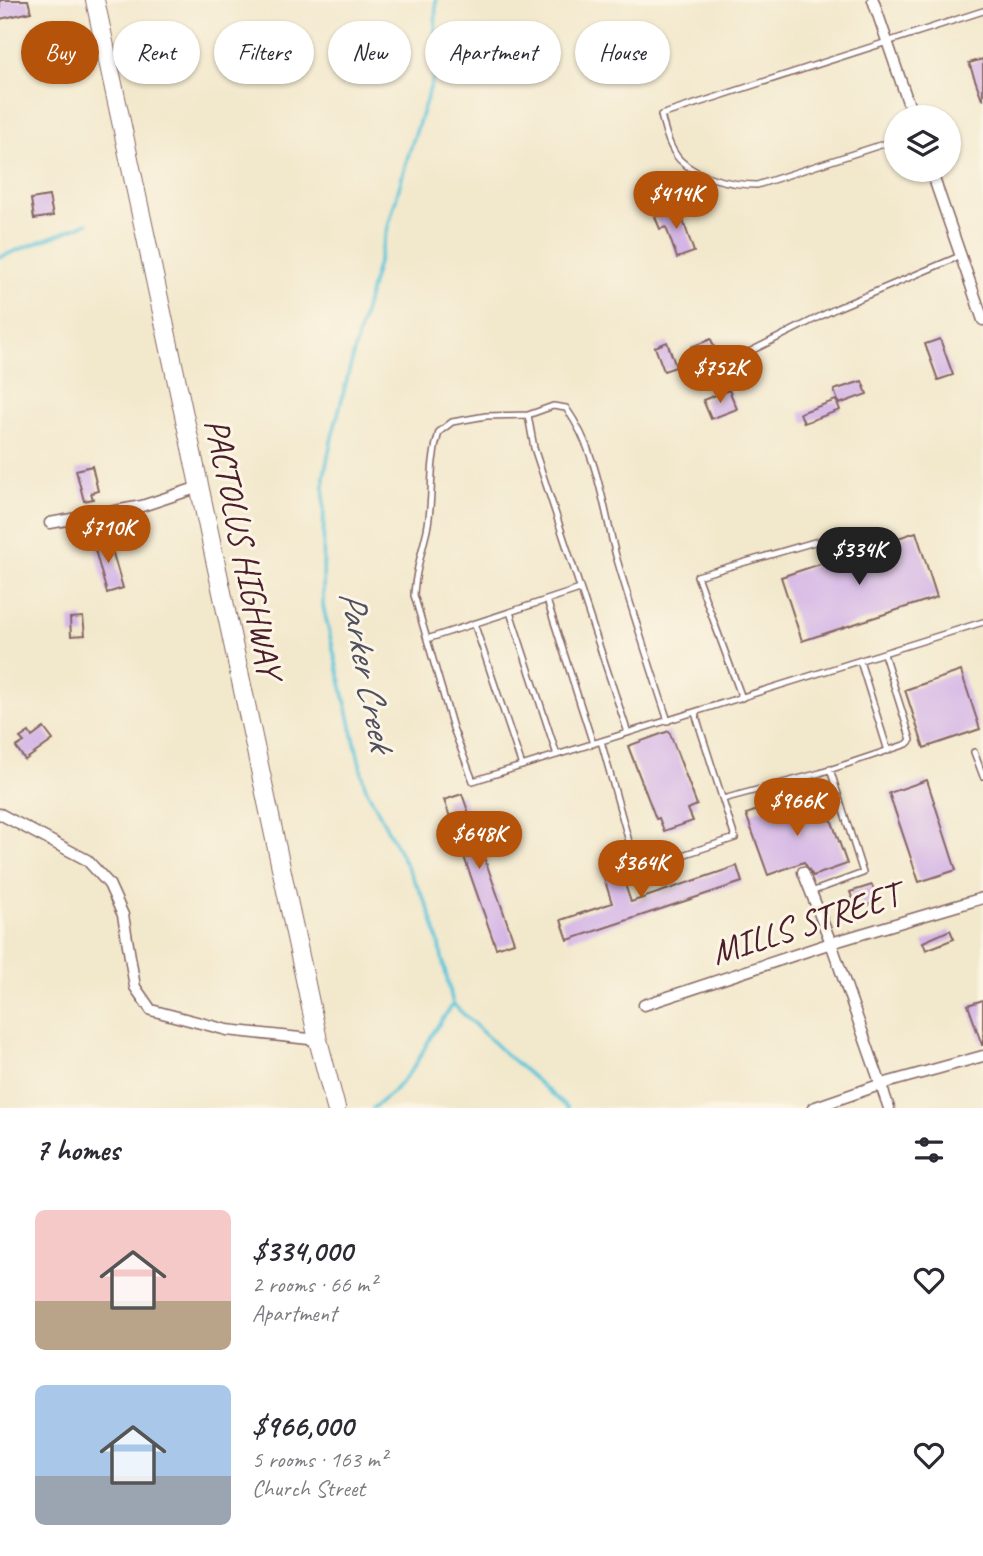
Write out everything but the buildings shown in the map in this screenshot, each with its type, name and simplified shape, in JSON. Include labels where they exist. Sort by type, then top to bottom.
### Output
[{"type":"main road","name":"PACTOLUS HIGHWAY","points":[[95,0],[318,1040],[336,1108]]},
{"type":"street","points":[[873,0],[909,105]]},
{"type":"street","points":[[935,182],[983,320]]},
{"type":"street","points":[[50,523],[142,506],[199,487]]},
{"type":"street","points":[[0,814],[87,860],[109,884],[123,915],[135,987],[151,1010],[227,1030],[318,1040]]},
{"type":"street","points":[[803,872],[889,1108]]},
{"type":"street","name":"MILLS STREET","points":[[644,1005],[831,943],[983,898]]},
{"type":"street","points":[[813,1108],[882,1084],[983,1056]]},
{"type":"lane","points":[[884,144],[757,185],[743,185],[703,174],[681,161],[667,136],[661,115],[983,11]]},
{"type":"lane","points":[[737,358],[837,308],[960,256]]},
{"type":"lane","points":[[668,721],[626,590],[590,452],[566,408],[553,406],[528,415],[486,416],[452,422],[439,432],[430,471],[427,528],[415,576],[414,595],[453,727],[473,781],[695,713],[983,622]]},
{"type":"lane","points":[[528,415],[534,448],[628,733]]},
{"type":"lane","points":[[742,698],[697,576],[825,539]]},
{"type":"lane","points":[[427,639],[580,589]]},
{"type":"lane","points":[[547,600],[593,744]]},
{"type":"lane","points":[[510,612],[557,755]]},
{"type":"lane","points":[[474,623],[522,766]]},
{"type":"lane","points":[[723,799],[907,744],[911,740],[884,654]]},
{"type":"lane","points":[[860,661],[888,751]]},
{"type":"lane","points":[[601,741],[633,856],[642,868],[734,838],[695,713]]},
{"type":"lane","points":[[975,752],[983,776]]},
{"type":"lane","points":[[811,892],[863,873],[830,769]]},
{"type":"waterway","name":"Parker Creek","points":[[373,1108],[393,1092],[414,1067],[453,1004],[428,907],[365,786],[323,606],[324,476],[367,302],[408,156],[434,76],[436,0]]},
{"type":"waterway","points":[[0,257],[88,223]]},
{"type":"waterway","points":[[453,1004],[568,1108]]}]
